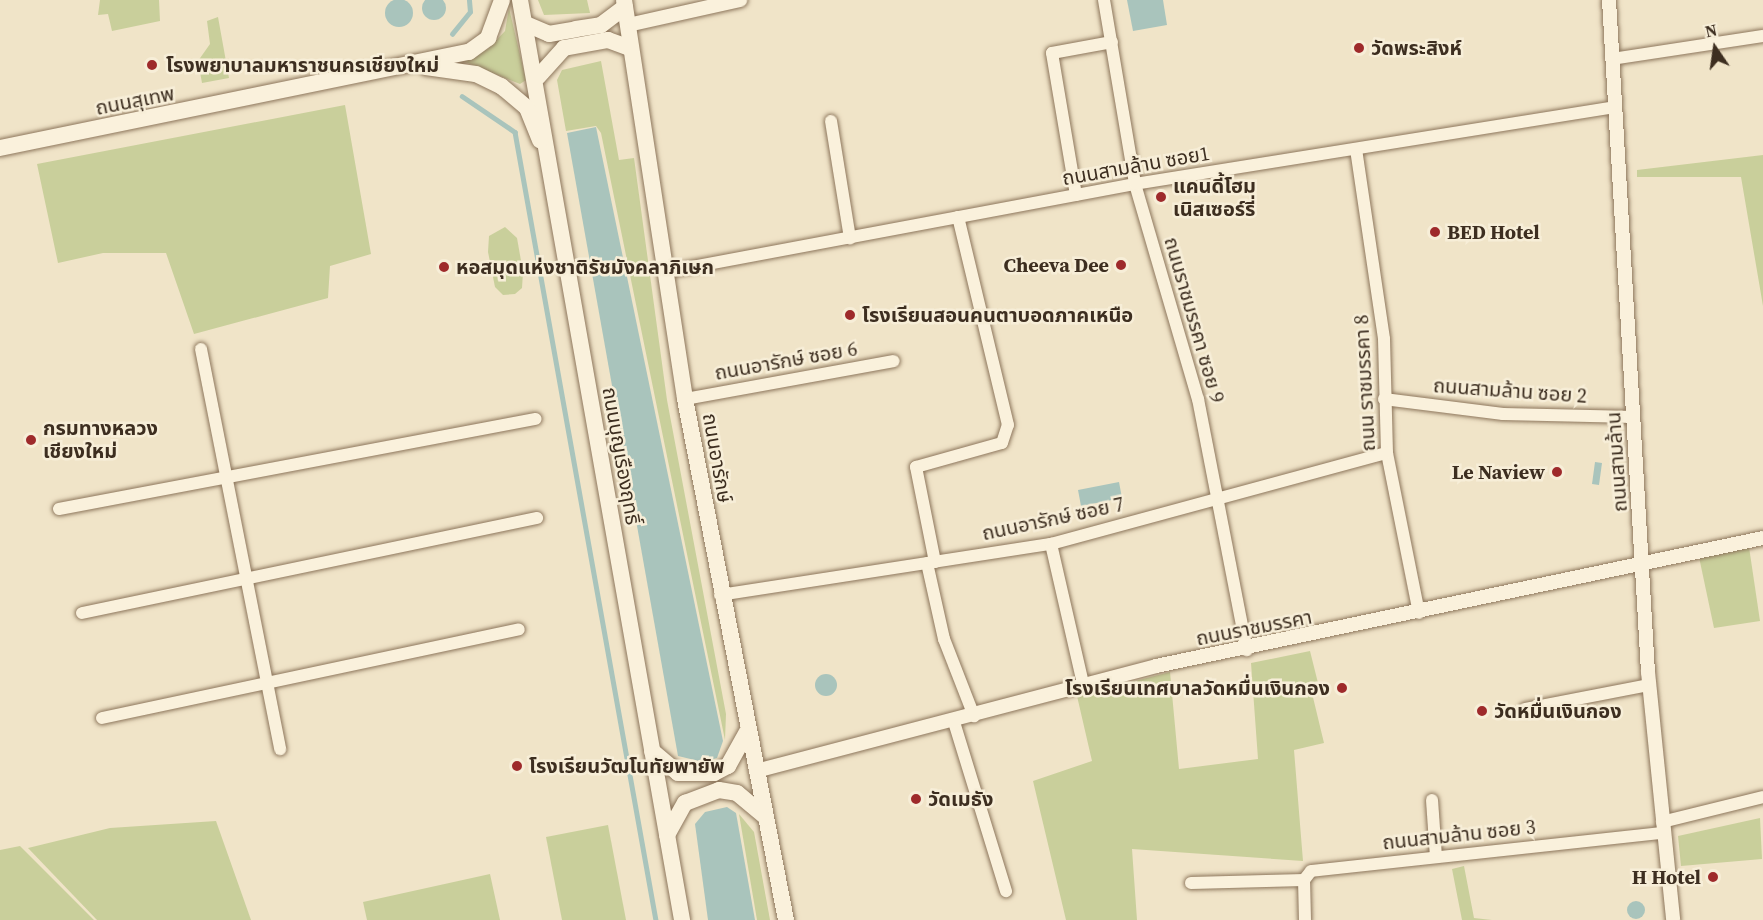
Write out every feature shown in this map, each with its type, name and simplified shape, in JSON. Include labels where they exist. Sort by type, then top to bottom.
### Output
[{"type":"main road","name":"ถนนสุเทพ","points":[[0,148],[419,66],[481,45],[499,19],[502,0]]},
{"type":"main road","name":"ถนนบุญเรืองฤทธิ์","points":[[520,0],[538,77],[552,183],[682,920]]},
{"type":"main road","points":[[526,24],[537,32],[558,32],[602,25],[624,3]]},
{"type":"main road","name":"ถนนอารักษ์","points":[[624,3],[685,399],[720,595],[786,920]]},
{"type":"main road","points":[[538,77],[564,48],[608,40],[630,48]]},
{"type":"main road","name":"ถนนสุเทพ","points":[[419,66],[476,74],[516,97],[536,124],[552,183]]},
{"type":"main road","points":[[652,751],[678,772],[714,773],[728,766],[747,732]]},
{"type":"main road","points":[[667,836],[685,803],[719,790],[737,793],[766,817]]},
{"type":"street","points":[[628,25],[740,0]]},
{"type":"street","name":"ถนนราชมรรคา ซอย 9","points":[[1104,0],[1134,184],[1198,399],[1247,650]]},
{"type":"street","name":"ถนนสามล้าน","points":[[1609,0],[1649,685],[1673,920]]},
{"type":"street","points":[[1612,58],[1763,36]]},
{"type":"street","points":[[1076,195],[1052,53],[1112,42]]},
{"type":"street","name":"ถนนสามล้าน ซอย1","points":[[665,272],[1134,184],[1615,107]]},
{"type":"street","points":[[831,121],[850,237]]},
{"type":"street","name":"ถนน ราชมรรคา 8","points":[[1356,149],[1372,230],[1388,453],[1419,613]]},
{"type":"street","points":[[958,217],[1008,425],[1002,443],[916,467],[944,639],[974,716]]},
{"type":"street","points":[[201,349],[280,749]]},
{"type":"street","name":"ถนนอารักษ์ ซอย 6","points":[[685,399],[894,361]]},
{"type":"street","name":"ถนนสามล้าน ซอย 2","points":[[1384,399],[1503,414],[1634,417]]},
{"type":"street","points":[[59,509],[226,474],[536,419]]},
{"type":"street","name":"ถนนอารักษ์ ซอย 7","points":[[720,595],[1051,544],[1388,453]]},
{"type":"street","points":[[81,613],[537,518]]},
{"type":"street","name":"ถนนราชมรรคา","points":[[756,771],[954,722],[1083,684],[1643,566],[1763,538]]},
{"type":"street","points":[[1051,544],[1083,684]]},
{"type":"street","points":[[102,718],[519,629]]},
{"type":"street","points":[[1525,709],[1649,685]]},
{"type":"street","points":[[954,722],[1006,891]]},
{"type":"street","name":"ถนนสามล้าน ซอย 3","points":[[1304,880],[1311,871],[1663,827],[1763,797]]},
{"type":"street","points":[[1432,800],[1436,857]]},
{"type":"street","points":[[1191,883],[1304,880],[1305,920]]},
{"type":"green space","points":[[100,0],[159,0],[160,21],[112,31],[108,14],[98,15]]},
{"type":"green space","points":[[538,0],[587,0],[590,13],[544,15]]},
{"type":"green space","points":[[509,8],[526,80],[520,84],[463,61],[488,49],[505,31]]},
{"type":"green space","points":[[218,17],[229,78],[202,83],[198,61],[210,44],[207,21]]},
{"type":"green space","points":[[601,61],[619,160],[634,158],[667,400],[726,714],[725,740],[601,133],[596,126],[566,131],[557,80],[562,70]]},
{"type":"green space","points":[[345,105],[371,254],[330,266],[328,298],[194,334],[166,253],[103,253],[58,263],[37,164]]},
{"type":"green space","points":[[1763,155],[1763,306],[1741,177],[1637,177],[1637,170]]},
{"type":"green space","points":[[505,227],[517,238],[523,272],[522,288],[515,294],[503,295],[495,287],[488,252],[489,236]]},
{"type":"green space","points":[[1749,547],[1760,621],[1714,628],[1699,557]]},
{"type":"green space","points":[[1310,651],[1319,687],[1311,689],[1324,743],[1294,750],[1303,861],[1132,849],[1137,920],[1066,920],[1033,781],[1092,761],[1077,696],[1170,672],[1179,769],[1258,759],[1251,663]]},
{"type":"green space","points":[[739,814],[754,832],[770,920],[757,920]]},
{"type":"green space","points":[[1760,818],[1762,859],[1681,866],[1678,836]]},
{"type":"green space","points":[[216,821],[251,920],[97,920],[28,848],[110,828]]},
{"type":"green space","points":[[608,825],[626,920],[562,920],[546,837]]},
{"type":"green space","points":[[20,846],[94,920],[0,920],[0,850]]},
{"type":"green space","points":[[1464,866],[1474,918],[1492,920],[1462,920],[1452,869]]},
{"type":"green space","points":[[490,874],[500,920],[367,920],[363,902]]},
{"type":"water","points":[[434,-4],[442,0],[446,8],[442,16],[434,20],[426,16],[422,8],[426,0]]},
{"type":"water","points":[[399,-1],[409,3],[413,13],[409,23],[399,27],[389,23],[385,13],[389,3]]},
{"type":"water","points":[[1127,0],[1163,0],[1167,25],[1133,31]]},
{"type":"water","points":[[596,127],[723,741],[717,758],[703,762],[678,756],[567,133]]},
{"type":"water","points":[[1595,462],[1602,463],[1599,485],[1592,484]]},
{"type":"water","points":[[1119,482],[1122,498],[1081,506],[1078,490]]},
{"type":"water","points":[[826,674],[834,677],[837,685],[834,693],[826,696],[818,693],[815,685],[818,677]]},
{"type":"water","points":[[727,807],[736,813],[755,920],[708,920],[695,824],[705,812]]},
{"type":"water","points":[[1636,901],[1642,904],[1645,910],[1642,916],[1636,919],[1630,916],[1627,910],[1630,904]]},
{"type":"waterway","points":[[452,34],[470,12],[469,0]]},
{"type":"waterway","points":[[462,96],[515,132],[656,920]]},
{"type":"place","name":"วัดพระสิงห์","points":[[1359,48]]},
{"type":"place","name":"โรงพยาบาลมหาราชนครเชียงใหม่","points":[[152,65]]},
{"type":"place","name":"แคนดี้โฮม เนิสเซอร์รี่","points":[[1161,197]]},
{"type":"place","name":"BED Hotel","points":[[1435,232]]},
{"type":"place","name":"Cheeva Dee","points":[[1121,265]]},
{"type":"place","name":"หอสมุดแห่งชาติรัชมังคลาภิเษก","points":[[444,267]]},
{"type":"place","name":"โรงเรียนสอนคนตาบอดภาคเหนือ","points":[[850,315]]},
{"type":"place","name":"กรมทางหลวง เชียงใหม่","points":[[31,440]]},
{"type":"place","name":"Le Naview","points":[[1557,472]]},
{"type":"place","name":"โรงเรียนเทศบาลวัดหมื่นเงินกอง","points":[[1342,688]]},
{"type":"place","name":"วัดหมื่นเงินกอง","points":[[1482,711]]},
{"type":"place","name":"โรงเรียนวัฒโนทัยพายัพ","points":[[517,766]]},
{"type":"place","name":"วัดเมธัง","points":[[916,799]]},
{"type":"place","name":"H Hotel","points":[[1713,877]]}]
